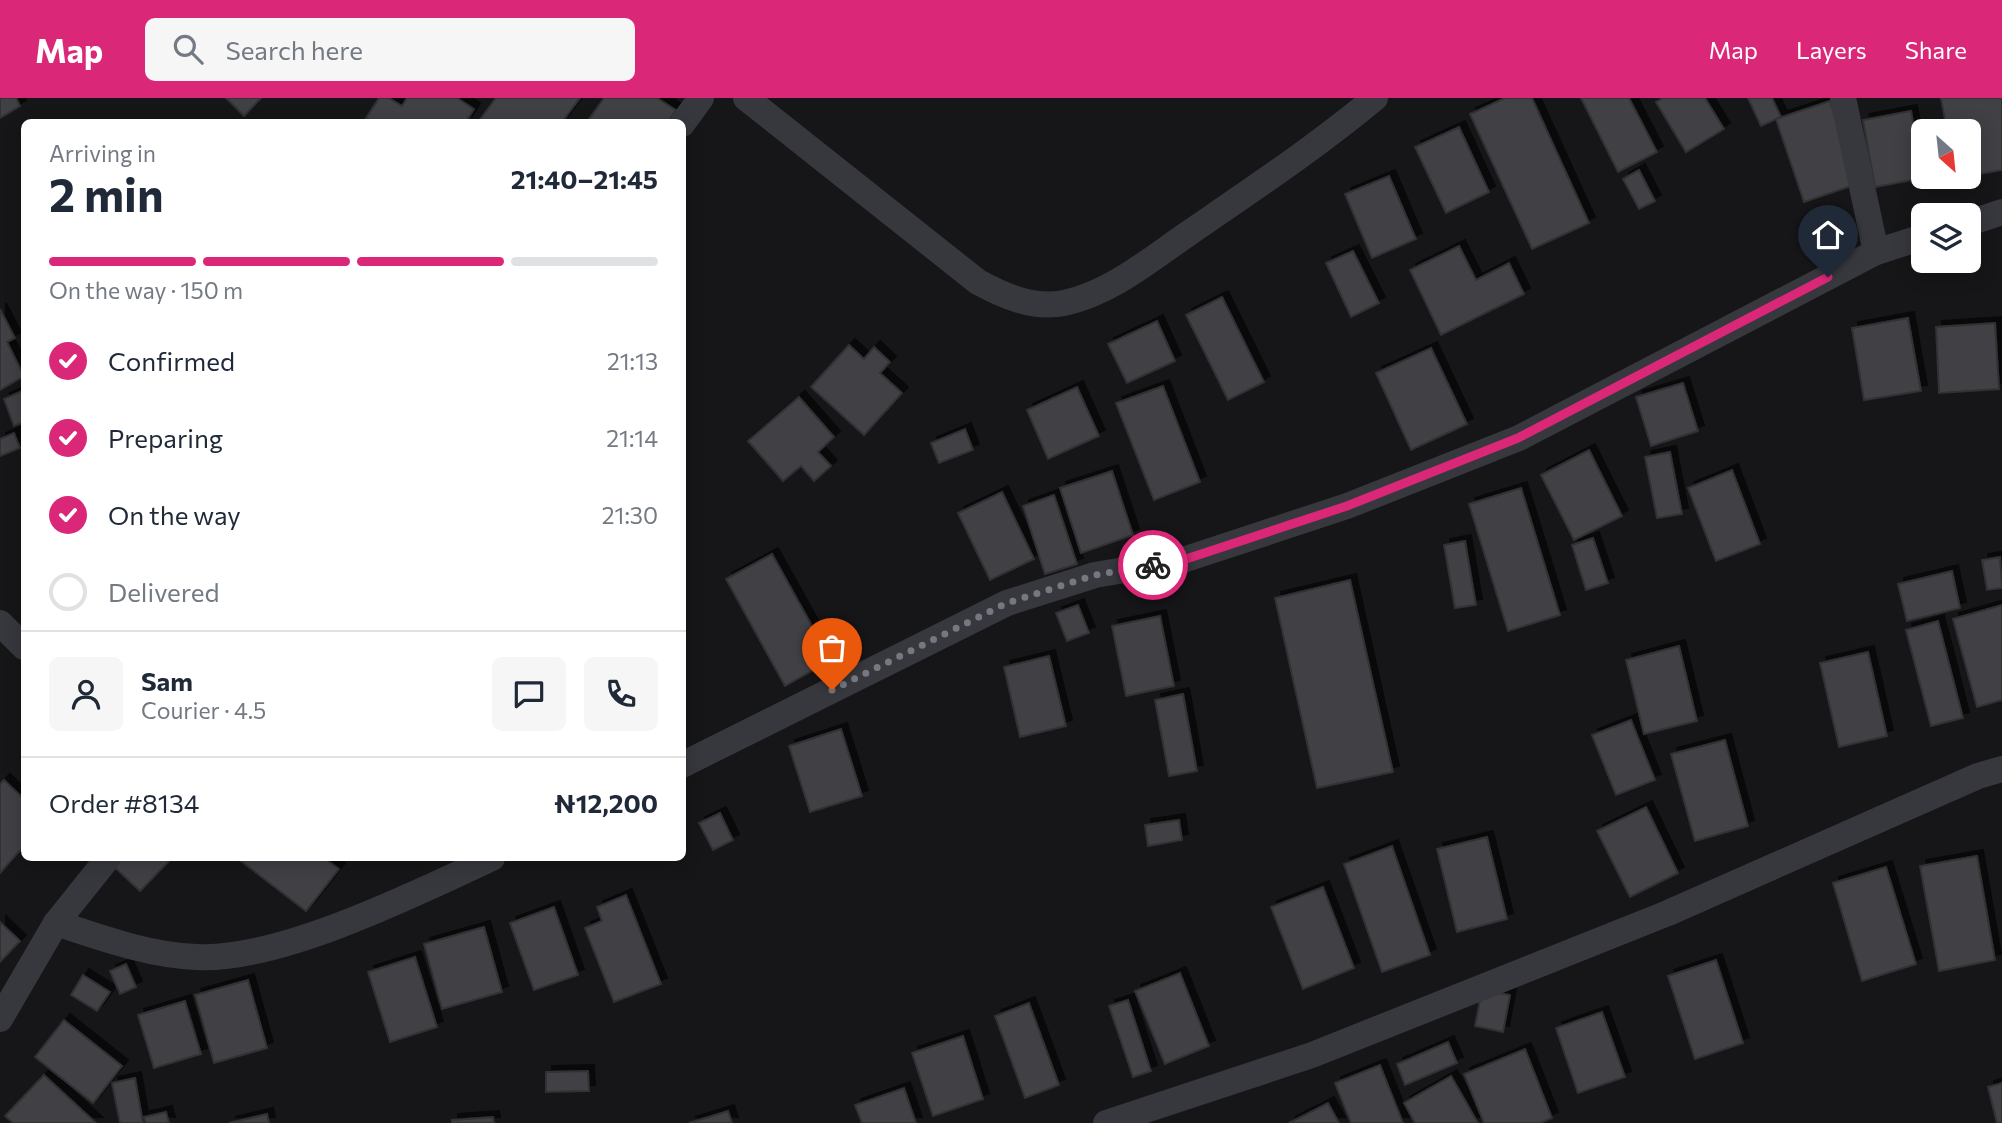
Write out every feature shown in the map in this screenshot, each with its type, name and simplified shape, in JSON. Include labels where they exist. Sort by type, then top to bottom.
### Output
[{"type":"street","points":[[686,119],[701,98]]},
{"type":"street","points":[[746,98],[978,282],[1005,297],[1035,304],[1063,303],[1093,293],[1138,269],[1341,127],[1375,98]]},
{"type":"street","points":[[1843,98],[1876,252]]},
{"type":"street","points":[[1981,219],[2002,212]]},
{"type":"street","points":[[686,763],[1007,603],[1095,575],[1183,560],[1347,506],[1518,438],[1876,252],[1911,241]]},
{"type":"street","points":[[0,623],[21,644]]},
{"type":"street","points":[[1107,1123],[1312,1055],[1668,913],[1978,776],[2002,769]]},
{"type":"street","points":[[0,1019],[56,923],[106,861]]},
{"type":"street","points":[[56,923],[133,947],[197,957],[243,953],[291,941],[378,909],[485,861]]},
{"type":"building","points":[[0,98],[16,98],[20,106],[0,118]]},
{"type":"building","points":[[226,98],[261,98],[244,116]]},
{"type":"building","points":[[379,98],[389,98],[402,106],[407,98],[457,98],[474,109],[468,119],[366,118]]},
{"type":"building","points":[[496,98],[580,98],[564,119],[480,119]]},
{"type":"building","points":[[604,98],[657,98],[676,110],[670,119],[589,119]]},
{"type":"building","points":[[1505,98],[1532,98],[1589,223],[1532,249],[1470,114]]},
{"type":"building","points":[[1581,98],[1629,98],[1657,152],[1618,172]]},
{"type":"building","points":[[1663,98],[1705,98],[1724,129],[1686,152],[1656,102]]},
{"type":"building","points":[[1748,98],[1772,98],[1781,117],[1761,126]]},
{"type":"building","points":[[1941,98],[2002,98],[2002,170],[1981,174],[1981,119],[1945,119]]},
{"type":"building","points":[[1830,101],[1857,184],[1804,202],[1776,119]]},
{"type":"building","points":[[1911,111],[1911,180],[1875,187],[1863,120]]},
{"type":"building","points":[[1459,127],[1489,192],[1446,213],[1415,147]]},
{"type":"building","points":[[1639,170],[1655,201],[1639,209],[1623,179]]},
{"type":"building","points":[[1389,176],[1416,239],[1372,258],[1345,194]]},
{"type":"building","points":[[1459,246],[1476,280],[1509,263],[1524,294],[1441,335],[1410,270]]},
{"type":"building","points":[[1353,251],[1379,303],[1351,317],[1326,263]]},
{"type":"building","points":[[1222,297],[1264,382],[1228,400],[1186,315]]},
{"type":"building","points":[[0,309],[15,338],[7,342],[21,370],[21,378],[0,390]]},
{"type":"building","points":[[1908,318],[1921,391],[1864,400],[1852,328]]},
{"type":"building","points":[[1157,321],[1175,361],[1127,383],[1108,344]]},
{"type":"building","points":[[1995,323],[1999,389],[1939,393],[1936,327]]},
{"type":"building","points":[[849,345],[864,359],[874,347],[890,362],[880,373],[902,393],[864,435],[811,387]]},
{"type":"building","points":[[1431,348],[1467,424],[1411,450],[1376,373]]},
{"type":"building","points":[[1683,383],[1698,431],[1651,446],[1636,397]]},
{"type":"building","points":[[1163,386],[1200,482],[1154,500],[1116,403]]},
{"type":"building","points":[[1077,387],[1099,436],[1048,459],[1027,410]]},
{"type":"building","points":[[21,391],[21,423],[14,426],[4,399]]},
{"type":"building","points":[[799,397],[834,437],[818,452],[831,466],[814,481],[801,466],[783,481],[748,441]]},
{"type":"building","points":[[965,429],[973,450],[939,463],[931,443]]},
{"type":"building","points":[[14,433],[20,448],[0,456],[0,439]]},
{"type":"building","points":[[1589,450],[1622,516],[1574,540],[1541,475]]},
{"type":"building","points":[[1670,452],[1682,514],[1657,518],[1645,457]]},
{"type":"building","points":[[1732,470],[1760,544],[1716,561],[1688,488]]},
{"type":"building","points":[[1112,471],[1133,535],[1081,553],[1060,488]]},
{"type":"building","points":[[1521,488],[1560,615],[1508,631],[1469,504]]},
{"type":"building","points":[[1002,492],[1034,559],[990,580],[958,513]]},
{"type":"building","points":[[1054,495],[1077,564],[1045,574],[1023,506]]},
{"type":"building","points":[[1593,538],[1608,583],[1586,590],[1572,545]]},
{"type":"building","points":[[1465,541],[1476,605],[1455,608],[1444,545]]},
{"type":"building","points":[[772,554],[831,660],[785,686],[726,579]]},
{"type":"building","points":[[2000,557],[2002,588],[1987,590],[1982,560]]},
{"type":"building","points":[[1952,571],[1960,608],[1907,621],[1898,584]]},
{"type":"building","points":[[1350,580],[1393,772],[1317,788],[1275,598]]},
{"type":"building","points":[[1078,605],[1089,633],[1067,641],[1056,613]]},
{"type":"building","points":[[2002,605],[2002,700],[1977,707],[1953,619]]},
{"type":"building","points":[[1160,616],[1174,686],[1126,696],[1112,626]]},
{"type":"building","points":[[1938,621],[1963,718],[1931,726],[1906,630]]},
{"type":"building","points":[[1679,646],[1697,721],[1644,734],[1626,660]]},
{"type":"building","points":[[1868,652],[1887,736],[1839,747],[1820,663]]},
{"type":"building","points":[[1049,656],[1066,726],[1020,737],[1004,667]]},
{"type":"building","points":[[1183,694],[1197,771],[1169,776],[1155,700]]},
{"type":"building","points":[[1631,720],[1655,780],[1616,795],[1592,735]]},
{"type":"building","points":[[841,729],[862,796],[810,812],[789,746]]},
{"type":"building","points":[[1725,740],[1748,826],[1695,841],[1671,754]]},
{"type":"building","points":[[4,780],[21,796],[21,849],[0,873],[0,784]]},
{"type":"building","points":[[1646,807],[1678,873],[1630,897],[1597,831]]},
{"type":"building","points":[[720,813],[733,840],[713,850],[699,823]]},
{"type":"building","points":[[1179,820],[1182,840],[1148,846],[1145,825]]},
{"type":"building","points":[[1487,837],[1507,919],[1457,932],[1437,849]]},
{"type":"building","points":[[1392,846],[1430,955],[1382,972],[1344,864]]},
{"type":"building","points":[[1977,856],[1995,960],[1939,971],[1920,866]]},
{"type":"building","points":[[115,861],[169,861],[140,891],[112,865]]},
{"type":"building","points":[[241,861],[328,861],[339,869],[306,911]]},
{"type":"building","points":[[1886,867],[1916,964],[1862,981],[1833,883]]},
{"type":"building","points":[[1323,887],[1354,968],[1303,989],[1271,907]]},
{"type":"building","points":[[626,895],[661,984],[614,1002],[585,928],[602,921],[597,907]]},
{"type":"building","points":[[554,907],[578,975],[534,990],[510,923]]},
{"type":"building","points":[[0,922],[20,941],[0,962]]},
{"type":"building","points":[[484,927],[502,992],[442,1009],[424,944]]},
{"type":"building","points":[[415,957],[437,1027],[390,1042],[368,972]]},
{"type":"building","points":[[1716,960],[1743,1043],[1695,1059],[1668,976]]},
{"type":"building","points":[[126,964],[136,987],[120,994],[110,971]]},
{"type":"building","points":[[1180,973],[1209,1046],[1165,1064],[1135,991]]},
{"type":"building","points":[[83,975],[110,992],[97,1011],[71,995]]},
{"type":"building","points":[[248,980],[267,1048],[214,1063],[195,995]]},
{"type":"building","points":[[1482,990],[1510,995],[1503,1032],[1475,1026]]},
{"type":"building","points":[[1128,1000],[1151,1071],[1133,1077],[1109,1006]]},
{"type":"building","points":[[185,1001],[201,1054],[154,1068],[138,1015]]},
{"type":"building","points":[[1029,1003],[1059,1085],[1025,1098],[995,1016]]},
{"type":"building","points":[[1602,1012],[1625,1077],[1578,1093],[1556,1028]]},
{"type":"building","points":[[64,1020],[122,1066],[93,1103],[35,1057]]},
{"type":"building","points":[[963,1036],[983,1099],[933,1116],[912,1053]]},
{"type":"building","points":[[1448,1042],[1457,1063],[1405,1085],[1397,1064]]},
{"type":"building","points":[[1525,1049],[1552,1118],[1540,1123],[1484,1123],[1464,1074]]},
{"type":"building","points":[[1380,1065],[1403,1123],[1351,1123],[1335,1083]]},
{"type":"building","points":[[588,1071],[589,1091],[546,1092],[546,1072]]},
{"type":"building","points":[[44,1075],[96,1123],[13,1123],[5,1116]]},
{"type":"building","points":[[1451,1076],[1478,1123],[1415,1123],[1404,1103]]},
{"type":"building","points":[[135,1078],[143,1123],[120,1123],[112,1083]]},
{"type":"building","points":[[2002,1083],[2002,1123],[1997,1123],[1988,1087]]},
{"type":"building","points":[[904,1088],[916,1123],[862,1123],[855,1105]]},
{"type":"building","points":[[1328,1103],[1339,1123],[1289,1123]]},
{"type":"building","points":[[728,1111],[732,1123],[689,1123]]},
{"type":"building","points":[[166,1112],[169,1123],[146,1123],[144,1117]]},
{"type":"building","points":[[267,1114],[269,1123],[229,1123]]},
{"type":"building","points":[[493,1117],[494,1123],[452,1123],[452,1120]]},
{"type":"way so far","points":[[832,690],[1007,603],[1095,575],[1153,565]]},
{"type":"route","points":[[1153,565],[1183,560],[1347,506],[1518,438],[1828,277]]}]
